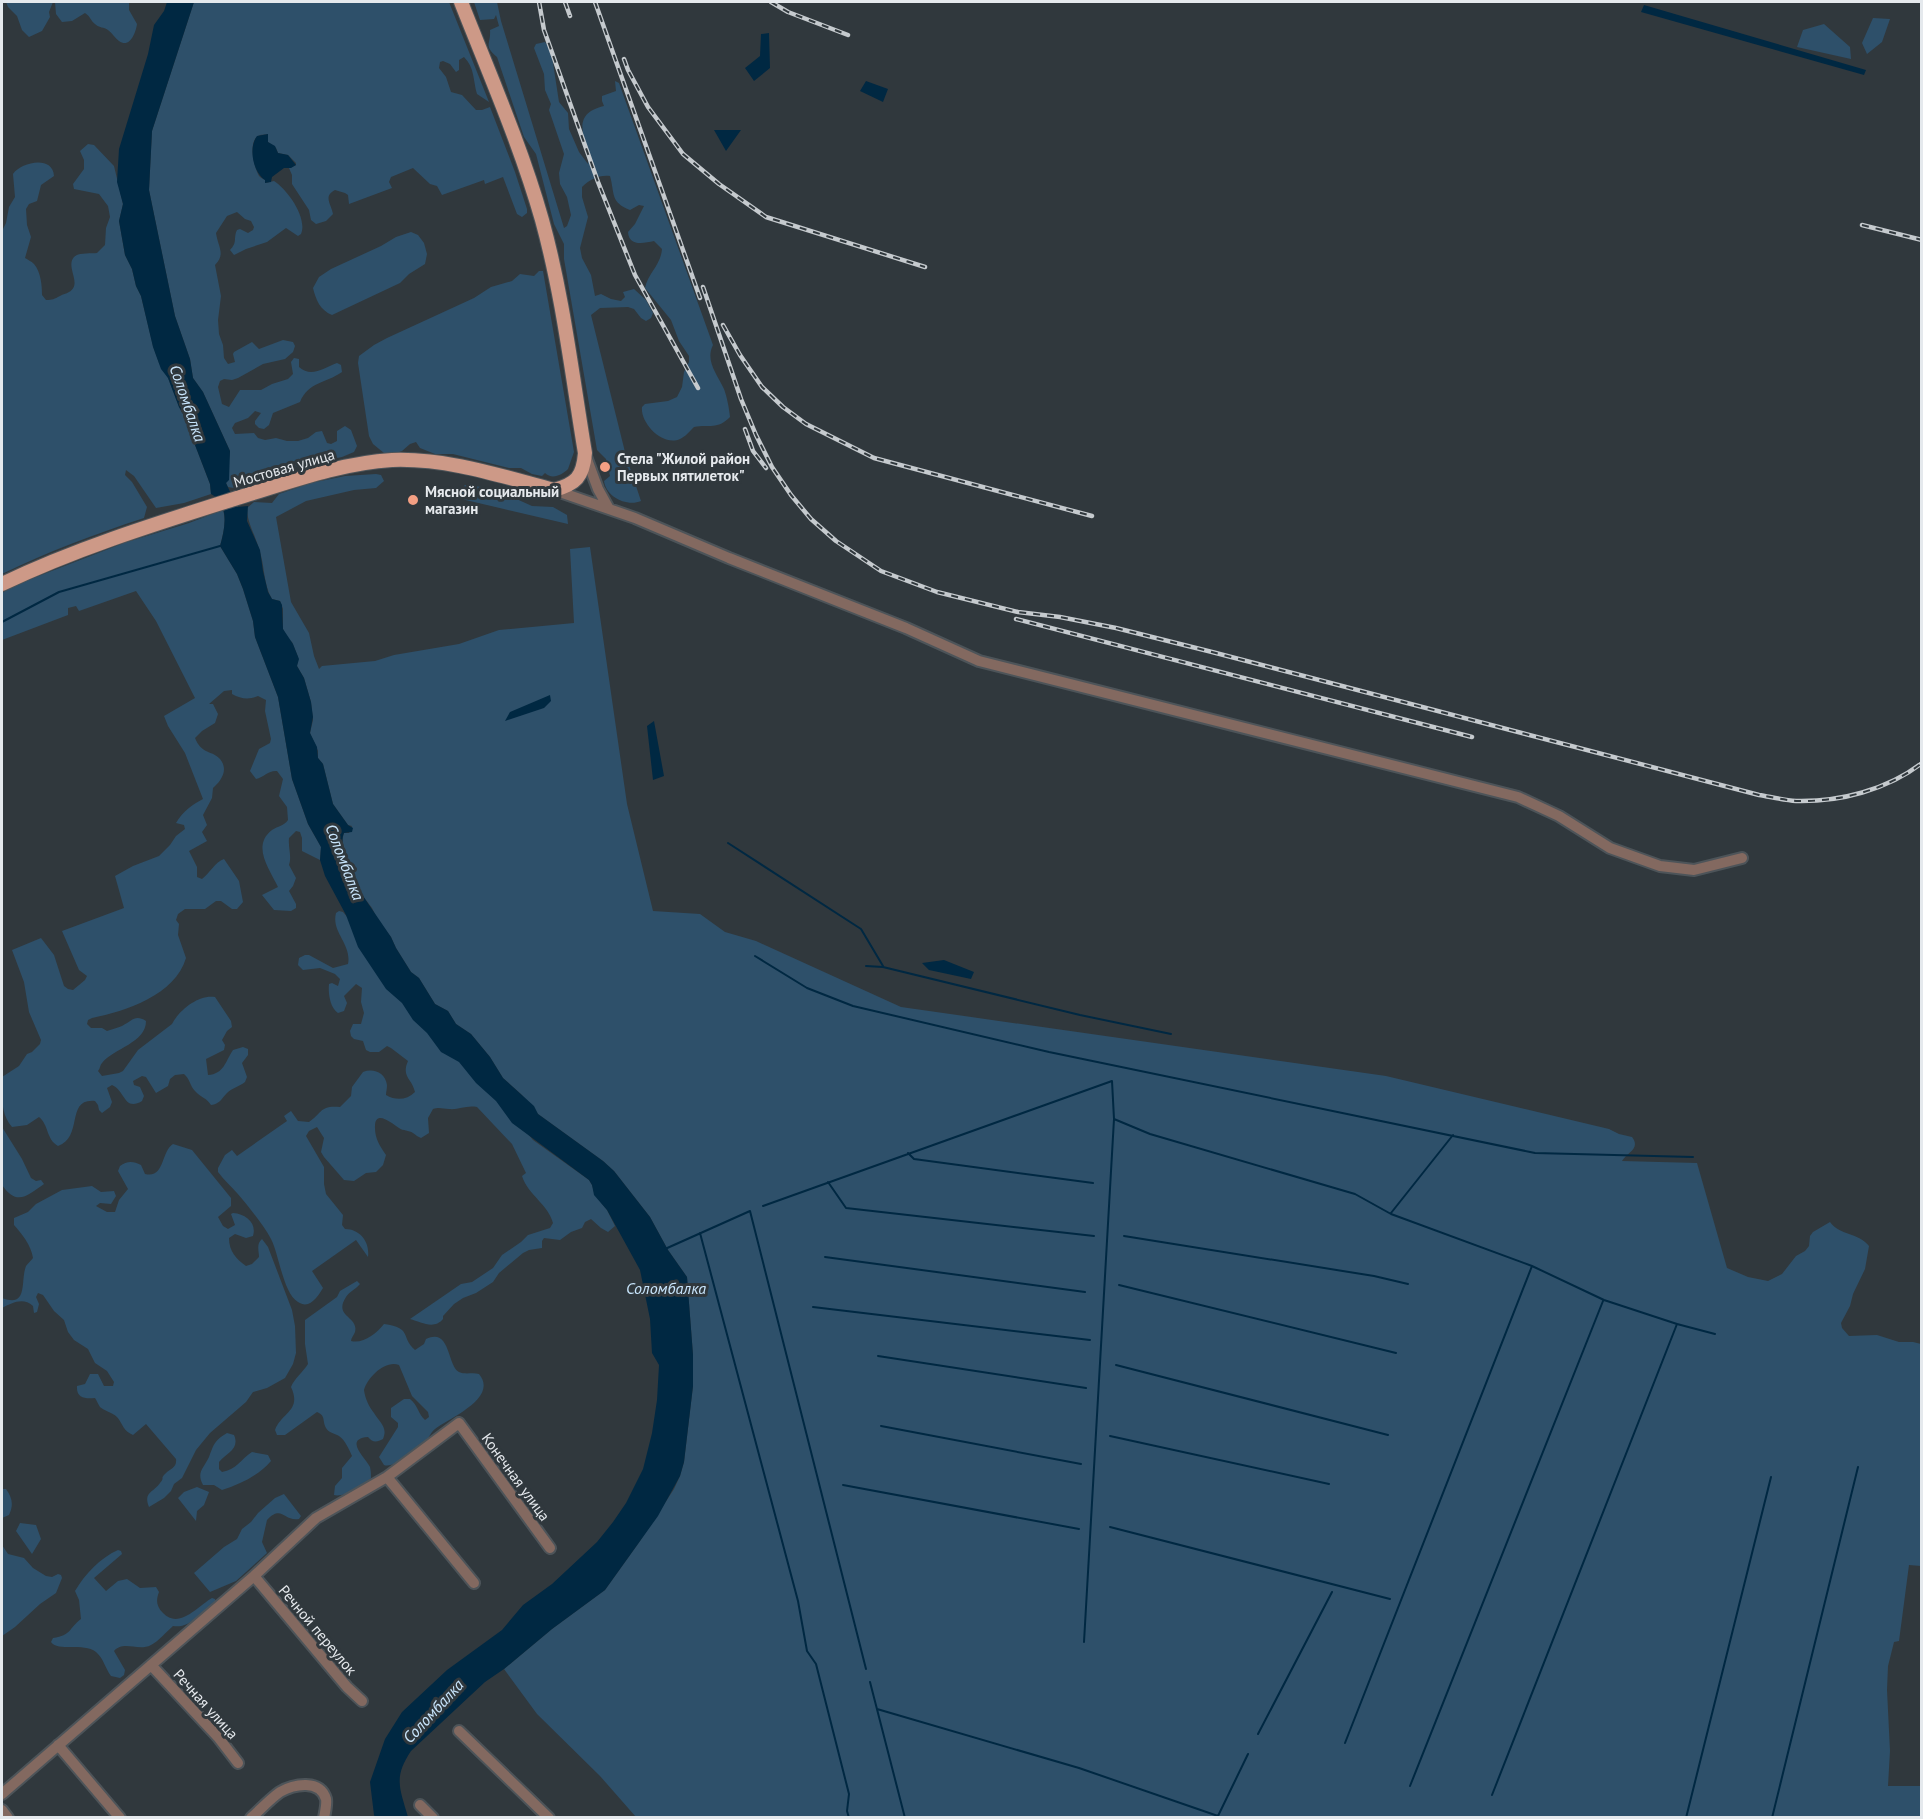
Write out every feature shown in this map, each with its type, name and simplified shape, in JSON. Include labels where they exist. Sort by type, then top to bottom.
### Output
[{"type":"main road","points":[[461,2],[515,141],[541,219],[560,298],[585,453],[582,473],[571,484],[554,490]]},
{"type":"main road","name":"Мостовая улица","points":[[2,584],[72,554],[187,514],[319,474],[368,462],[394,460],[455,464],[554,490]]},
{"type":"street","points":[[585,453],[598,489],[609,509]]},
{"type":"street","points":[[554,490],[635,518],[906,628],[979,661],[1518,797],[1558,816],[1610,848],[1660,866],[1694,870],[1742,858]]},
{"type":"street","name":"Конечная улица","points":[[387,1476],[459,1424],[550,1548]]},
{"type":"street","points":[[2,1794],[254,1576],[316,1518],[387,1476],[474,1582]]},
{"type":"street","name":"Речной переулок","points":[[254,1576],[347,1687],[362,1701]]},
{"type":"street","name":"Речная улица","points":[[151,1665],[218,1737],[238,1763]]},
{"type":"street","points":[[459,1731],[549,1818]]},
{"type":"street","points":[[58,1745],[120,1818]]},
{"type":"street","points":[[251,1818],[281,1792],[298,1785],[314,1785],[323,1793],[327,1800],[324,1818]]},
{"type":"street","points":[[420,1805],[433,1818]]},
{"type":"street","points":[[2,1810],[8,1818]]},
{"type":"shaded area","points":[[6,2],[53,2],[49,12],[50,17],[42,31],[29,37],[22,30],[17,16]]},
{"type":"shaded area","points":[[55,2],[129,2],[129,10],[137,24],[135,31],[129,41],[123,43],[108,30],[97,25],[85,13],[72,21],[62,22],[56,14]]},
{"type":"shaded area","points":[[194,2],[449,2],[489,102],[477,94],[472,70],[464,57],[459,60],[459,70],[456,72],[450,64],[443,61],[440,62],[439,68],[446,77],[451,92],[462,95],[476,110],[490,107],[527,209],[527,213],[522,217],[517,214],[503,177],[485,184],[484,180],[442,195],[437,186],[430,184],[413,168],[391,177],[389,182],[392,188],[349,204],[348,195],[345,193],[335,190],[331,192],[329,200],[333,214],[326,221],[316,224],[311,220],[309,210],[292,184],[289,168],[296,163],[288,155],[278,153],[276,148],[268,142],[268,134],[258,136],[253,143],[253,148],[258,175],[265,180],[265,183],[274,181],[285,190],[302,220],[301,234],[298,236],[286,228],[267,242],[234,255],[230,250],[234,245],[237,230],[248,233],[254,227],[251,221],[237,212],[227,216],[216,233],[221,254],[215,265],[221,296],[219,334],[224,358],[228,364],[235,362],[234,352],[252,342],[259,349],[283,340],[293,342],[295,346],[293,352],[285,359],[263,364],[238,378],[220,381],[218,387],[222,404],[229,407],[240,390],[261,390],[288,379],[293,374],[291,362],[294,358],[299,359],[299,367],[308,372],[318,371],[337,363],[341,365],[342,372],[313,386],[300,402],[273,413],[269,425],[264,429],[255,424],[261,413],[255,411],[248,418],[235,423],[232,428],[235,434],[254,433],[258,438],[265,440],[276,438],[287,441],[298,441],[322,431],[327,443],[331,444],[337,441],[337,431],[345,426],[351,430],[357,446],[354,452],[342,457],[275,471],[264,478],[234,488],[228,487],[226,483],[230,451],[203,392],[193,378],[190,359],[175,316],[149,190],[152,131]]},
{"type":"shaded area","points":[[474,2],[497,2],[564,228],[571,215],[567,197],[560,184],[559,173],[564,154],[549,110],[551,104],[545,90],[544,74],[534,48],[536,44],[545,42],[551,50],[559,102],[568,113],[569,129],[579,152],[588,164],[582,129],[583,122],[586,115],[604,106],[602,96],[616,91],[615,81],[619,83],[713,345],[711,362],[725,392],[730,417],[721,424],[694,427],[680,439],[673,441],[660,437],[645,420],[642,407],[645,404],[668,401],[677,397],[689,362],[689,356],[679,341],[671,320],[645,288],[662,249],[654,241],[638,243],[631,240],[628,232],[644,206],[639,205],[630,210],[619,204],[614,197],[610,176],[598,177],[585,184],[582,187],[582,197],[588,217],[580,248],[582,258],[591,275],[595,296],[601,294],[621,301],[625,297],[623,292],[634,289],[646,300],[653,313],[646,321],[634,309],[628,307],[600,308],[591,315],[626,456],[641,501],[635,503],[624,502],[613,496],[604,481],[610,476],[606,459],[597,450],[564,259],[564,244],[554,224],[536,154],[524,137],[497,57],[489,47],[490,30],[499,26],[496,15],[494,19],[480,20]]},
{"type":"shaded area","points":[[1873,18],[1890,19],[1882,42],[1867,54],[1862,43]]},
{"type":"shaded area","points":[[1824,24],[1850,47],[1851,59],[1797,47],[1803,30]]},
{"type":"shaded area","points":[[88,144],[94,145],[114,166],[123,204],[119,221],[125,255],[141,296],[159,363],[188,422],[210,484],[211,494],[184,503],[156,508],[134,476],[126,470],[125,475],[132,482],[147,507],[144,518],[36,558],[2,574],[2,231],[9,207],[15,197],[13,174],[23,166],[36,163],[43,163],[52,169],[54,176],[41,185],[37,201],[29,204],[26,209],[27,225],[31,237],[25,258],[34,264],[38,271],[42,295],[46,300],[53,299],[73,289],[71,266],[74,257],[97,253],[105,245],[106,228],[110,217],[108,206],[99,194],[74,189],[73,184],[84,169],[84,160],[80,151]]},
{"type":"shaded area","points":[[411,232],[418,235],[424,243],[427,254],[425,264],[400,283],[332,315],[322,307],[313,288],[319,277],[396,237]]},
{"type":"shaded area","points":[[539,271],[543,271],[574,452],[568,469],[557,476],[545,473],[542,476],[521,468],[509,468],[453,454],[435,454],[420,448],[416,442],[393,454],[384,453],[373,444],[369,436],[358,363],[359,356],[387,338],[474,298],[491,287],[512,281],[520,274],[534,276]]},
{"type":"shaded area","points":[[381,475],[384,481],[376,488],[354,490],[306,501],[276,517],[291,602],[309,633],[319,669],[322,666],[375,661],[394,655],[459,644],[499,630],[574,623],[570,549],[590,547],[627,804],[653,911],[700,914],[725,932],[756,941],[901,1007],[1386,1076],[1609,1129],[1632,1137],[1634,1141],[1634,1147],[1622,1161],[1697,1163],[1727,1268],[1748,1277],[1768,1281],[1782,1274],[1796,1256],[1809,1246],[1813,1232],[1830,1222],[1838,1229],[1865,1242],[1869,1246],[1865,1269],[1841,1323],[1842,1328],[1849,1336],[1877,1335],[1899,1342],[1921,1344],[1921,1566],[1909,1565],[1899,1641],[1894,1642],[1888,1666],[1887,1690],[1890,1751],[1888,1786],[1921,1786],[1921,1817],[636,1817],[600,1776],[537,1714],[504,1669],[552,1629],[605,1590],[674,1489],[684,1462],[693,1386],[687,1277],[668,1250],[650,1217],[614,1171],[538,1114],[503,1078],[490,1057],[471,1034],[456,1024],[448,1011],[435,1004],[419,978],[411,972],[372,908],[358,893],[358,884],[348,866],[343,845],[344,833],[349,833],[352,826],[348,825],[333,804],[323,764],[318,758],[318,751],[310,733],[313,720],[311,702],[304,678],[297,666],[298,657],[283,629],[283,609],[280,601],[272,599],[267,587],[261,555],[247,508],[254,502],[272,503],[279,494],[311,483],[345,476]]},
{"type":"shaded area","points":[[465,485],[496,490],[532,506],[553,507],[567,515],[568,524],[457,498],[457,493]]},
{"type":"shaded area","points":[[223,510],[225,524],[220,546],[243,589],[253,621],[255,637],[278,697],[292,779],[308,824],[321,847],[320,860],[302,851],[300,832],[296,831],[289,838],[289,865],[296,878],[289,891],[296,908],[291,911],[274,910],[262,895],[278,887],[264,858],[263,843],[272,830],[288,820],[287,807],[279,796],[283,779],[277,771],[274,771],[256,779],[250,771],[259,749],[270,743],[271,739],[265,711],[266,700],[258,696],[242,698],[232,694],[232,690],[224,691],[209,704],[213,704],[218,714],[215,723],[195,738],[204,750],[220,759],[224,771],[221,779],[213,788],[212,798],[203,815],[207,825],[202,832],[207,841],[189,851],[197,867],[197,877],[202,879],[224,859],[239,881],[243,902],[237,909],[232,909],[221,901],[216,901],[205,909],[185,909],[178,914],[176,920],[179,924],[178,935],[186,958],[180,971],[171,982],[134,1006],[92,1018],[87,1024],[91,1028],[102,1028],[107,1031],[136,1018],[146,1021],[141,1035],[107,1058],[98,1071],[102,1076],[119,1073],[123,1071],[138,1050],[172,1024],[184,1009],[203,998],[215,997],[231,1021],[232,1027],[222,1040],[225,1045],[224,1050],[206,1059],[208,1075],[221,1070],[233,1050],[243,1047],[248,1049],[248,1055],[242,1063],[247,1077],[245,1082],[211,1105],[195,1091],[184,1074],[175,1075],[170,1079],[168,1086],[156,1093],[146,1077],[142,1076],[133,1081],[134,1085],[140,1087],[144,1096],[142,1101],[136,1104],[128,1102],[112,1085],[107,1088],[112,1102],[110,1107],[102,1113],[95,1101],[86,1102],[80,1106],[71,1135],[58,1146],[51,1140],[39,1117],[27,1125],[12,1127],[5,1116],[2,1077],[19,1066],[27,1054],[40,1044],[41,1040],[29,1012],[24,982],[12,950],[41,938],[54,955],[64,986],[73,990],[85,980],[87,976],[79,970],[62,931],[124,908],[115,876],[159,856],[185,829],[184,825],[176,823],[179,819],[188,809],[203,799],[185,753],[164,716],[195,698],[156,621],[136,591],[79,611],[76,606],[68,608],[68,615],[2,640],[2,593],[18,584],[124,543]]},
{"type":"shaded area","points":[[343,912],[533,1140],[589,1180],[595,1195],[607,1210],[615,1226],[608,1232],[591,1219],[585,1222],[582,1228],[560,1240],[544,1238],[542,1248],[523,1253],[499,1273],[493,1282],[454,1304],[443,1319],[432,1325],[410,1319],[461,1284],[472,1282],[493,1268],[502,1255],[528,1235],[550,1228],[553,1223],[547,1210],[525,1183],[522,1176],[526,1173],[512,1144],[477,1107],[433,1109],[428,1118],[429,1133],[421,1138],[384,1119],[377,1119],[375,1122],[376,1136],[386,1155],[383,1165],[376,1172],[366,1173],[354,1181],[344,1180],[324,1157],[321,1152],[324,1138],[317,1127],[309,1131],[306,1136],[324,1167],[326,1194],[343,1215],[342,1225],[345,1229],[355,1231],[363,1237],[368,1251],[368,1257],[356,1240],[312,1271],[323,1288],[310,1303],[302,1304],[293,1297],[282,1273],[274,1246],[264,1227],[218,1172],[225,1155],[232,1150],[237,1156],[287,1121],[284,1116],[291,1111],[298,1121],[309,1122],[325,1108],[340,1107],[351,1096],[352,1087],[363,1072],[374,1071],[381,1074],[387,1085],[386,1095],[390,1097],[405,1098],[415,1092],[406,1074],[408,1061],[387,1046],[379,1052],[370,1052],[366,1050],[363,1041],[351,1036],[350,1031],[353,1024],[361,1024],[364,1013],[361,1002],[362,988],[356,984],[344,996],[347,1003],[344,1011],[338,1013],[331,1004],[329,984],[338,986],[340,979],[335,974],[320,968],[303,970],[298,965],[299,958],[305,955],[333,968],[348,964],[347,950],[336,926],[336,913]]},
{"type":"shaded area","points":[[2,1127],[31,1178],[36,1181],[41,1180],[44,1184],[23,1197],[13,1196],[2,1185]]},
{"type":"shaded area","points":[[173,1144],[192,1150],[231,1198],[231,1206],[218,1217],[223,1226],[228,1229],[235,1225],[231,1214],[233,1213],[246,1217],[252,1223],[253,1236],[246,1238],[235,1234],[229,1238],[230,1247],[236,1257],[246,1266],[259,1257],[258,1245],[262,1239],[268,1247],[292,1310],[296,1353],[285,1378],[267,1388],[253,1392],[246,1402],[210,1433],[196,1450],[182,1478],[174,1484],[171,1491],[149,1507],[148,1495],[175,1466],[176,1459],[146,1424],[133,1435],[125,1429],[115,1415],[100,1407],[95,1398],[85,1398],[78,1393],[77,1386],[85,1384],[90,1374],[98,1374],[104,1386],[113,1386],[114,1382],[107,1371],[95,1363],[88,1349],[74,1340],[64,1320],[54,1311],[43,1295],[38,1293],[36,1297],[39,1304],[37,1312],[34,1313],[33,1306],[25,1302],[10,1304],[2,1308],[2,1298],[11,1300],[20,1296],[26,1266],[33,1258],[28,1244],[14,1225],[14,1218],[28,1212],[36,1204],[62,1190],[92,1186],[101,1192],[114,1191],[116,1196],[111,1204],[100,1203],[96,1206],[107,1212],[115,1212],[119,1200],[128,1189],[118,1171],[120,1166],[128,1162],[135,1163],[141,1165],[145,1174],[156,1172],[166,1152]]},
{"type":"shaded area","points":[[357,1281],[360,1284],[347,1295],[342,1309],[355,1327],[351,1341],[356,1342],[369,1337],[384,1324],[403,1331],[415,1350],[424,1344],[426,1339],[440,1338],[459,1372],[479,1374],[483,1383],[483,1391],[470,1406],[435,1429],[423,1444],[406,1457],[394,1464],[384,1465],[379,1457],[398,1427],[398,1423],[391,1417],[391,1408],[404,1399],[410,1399],[425,1420],[429,1417],[428,1412],[412,1396],[399,1365],[383,1367],[369,1380],[364,1390],[369,1405],[384,1428],[383,1439],[373,1441],[368,1437],[357,1441],[358,1449],[370,1467],[371,1478],[354,1491],[334,1495],[335,1486],[342,1478],[342,1468],[352,1456],[341,1438],[327,1430],[322,1415],[317,1412],[285,1435],[277,1435],[275,1430],[293,1406],[294,1395],[291,1387],[308,1364],[305,1320],[337,1297],[340,1291]]},
{"type":"shaded area","points":[[227,1433],[234,1435],[235,1444],[219,1462],[219,1469],[222,1472],[235,1467],[252,1452],[268,1455],[271,1461],[255,1475],[229,1488],[222,1490],[214,1485],[203,1485],[200,1477],[202,1470],[215,1443]]},
{"type":"shaded area","points":[[197,1487],[209,1492],[204,1505],[197,1511],[196,1521],[178,1498],[184,1492]]},
{"type":"shaded area","points":[[2,1489],[8,1492],[12,1504],[9,1515],[2,1518]]},
{"type":"shaded area","points":[[284,1494],[301,1516],[299,1519],[280,1513],[272,1515],[267,1520],[262,1542],[267,1553],[236,1581],[210,1592],[194,1573],[237,1539],[242,1529],[275,1498]]},
{"type":"shaded area","points":[[20,1523],[36,1525],[41,1539],[32,1554],[16,1531]]},
{"type":"shaded area","points":[[2,1545],[8,1554],[24,1558],[33,1568],[46,1576],[52,1577],[58,1574],[62,1578],[56,1593],[2,1636]]},
{"type":"shaded area","points":[[118,1550],[122,1554],[94,1578],[106,1591],[118,1581],[127,1579],[140,1588],[156,1587],[159,1592],[157,1600],[159,1608],[169,1618],[175,1619],[188,1615],[212,1598],[216,1602],[191,1622],[173,1626],[151,1645],[146,1647],[122,1646],[114,1651],[125,1670],[124,1675],[120,1678],[111,1676],[101,1658],[91,1649],[59,1646],[51,1642],[53,1638],[67,1633],[81,1619],[79,1600],[75,1591],[83,1579],[99,1562]]},
{"type":"water","name":"Соломбалка","points":[[167,2],[194,2],[152,131],[149,190],[175,316],[190,359],[193,378],[203,392],[230,451],[229,480],[226,483],[237,507],[248,506],[247,521],[260,550],[268,592],[272,599],[280,601],[282,605],[283,629],[299,659],[297,666],[304,678],[311,702],[313,717],[310,733],[317,747],[318,758],[323,764],[333,804],[348,825],[353,828],[352,832],[344,833],[343,845],[348,866],[358,884],[357,889],[391,937],[411,972],[419,978],[435,1004],[448,1011],[456,1024],[471,1034],[490,1057],[503,1078],[534,1106],[538,1114],[614,1171],[650,1217],[668,1250],[687,1277],[693,1386],[684,1462],[680,1476],[658,1516],[605,1590],[485,1682],[411,1751],[405,1760],[400,1776],[408,1817],[375,1817],[374,1815],[370,1782],[385,1739],[402,1712],[447,1670],[502,1630],[523,1605],[552,1584],[597,1542],[613,1522],[626,1503],[643,1469],[652,1433],[659,1365],[652,1353],[650,1319],[640,1270],[607,1210],[594,1195],[589,1180],[512,1123],[496,1101],[476,1083],[459,1062],[441,1052],[427,1033],[413,1020],[402,1003],[386,989],[358,947],[346,915],[325,876],[320,860],[321,847],[308,824],[292,779],[278,697],[255,637],[253,621],[243,589],[220,546],[224,510],[217,498],[211,494],[210,484],[188,422],[179,407],[168,378],[161,369],[153,347],[141,296],[125,255],[119,221],[123,204],[117,182],[119,149],[148,54],[154,25],[164,11]]},
{"type":"water","points":[[1644,5],[1866,70],[1864,75],[1641,12]]},
{"type":"water","points":[[769,33],[770,68],[754,81],[745,68],[760,56],[761,34]]},
{"type":"water","points":[[866,81],[888,89],[883,102],[860,91]]},
{"type":"water","points":[[714,130],[741,130],[726,151]]},
{"type":"water","points":[[268,134],[268,142],[275,146],[278,153],[288,155],[296,165],[284,168],[272,177],[271,182],[265,183],[257,171],[252,153],[257,136]]},
{"type":"water","points":[[550,695],[551,701],[544,708],[505,721],[510,712]]},
{"type":"water","points":[[654,721],[664,776],[653,780],[647,726]]},
{"type":"water","points":[[944,960],[974,972],[971,979],[929,970],[922,963]]},
{"type":"waterway","points":[[2,622],[59,592],[220,546]]},
{"type":"waterway","points":[[728,843],[861,929],[883,966]]},
{"type":"waterway","points":[[755,956],[807,988],[853,1006],[1049,1052],[1535,1153],[1693,1157]]},
{"type":"waterway","points":[[866,966],[883,967],[1080,1015],[1171,1034]]},
{"type":"waterway","points":[[763,1206],[1112,1081],[1114,1119],[1084,1642]]},
{"type":"waterway","points":[[1114,1119],[1150,1134],[1355,1194],[1391,1214],[1532,1266],[1604,1300],[1715,1334]]},
{"type":"waterway","points":[[1391,1213],[1453,1135]]},
{"type":"waterway","points":[[908,1153],[914,1159],[1093,1183]]},
{"type":"waterway","points":[[828,1182],[846,1208],[1094,1236]]},
{"type":"waterway","points":[[665,1249],[750,1211],[866,1669]]},
{"type":"waterway","points":[[700,1233],[798,1601],[807,1651],[816,1664],[849,1794],[847,1811],[849,1818]]},
{"type":"waterway","points":[[1124,1236],[1374,1276],[1408,1284]]},
{"type":"waterway","points":[[825,1257],[1085,1292]]},
{"type":"waterway","points":[[1345,1743],[1532,1266]]},
{"type":"waterway","points":[[1119,1285],[1396,1353]]},
{"type":"waterway","points":[[1410,1786],[1603,1301]]},
{"type":"waterway","points":[[813,1307],[1090,1340]]},
{"type":"waterway","points":[[1492,1795],[1677,1324]]},
{"type":"waterway","points":[[878,1356],[1086,1388]]},
{"type":"waterway","points":[[1116,1365],[1388,1435]]},
{"type":"waterway","points":[[881,1426],[1081,1464]]},
{"type":"waterway","points":[[1110,1436],[1329,1484]]},
{"type":"waterway","points":[[1772,1818],[1858,1467]]},
{"type":"waterway","points":[[1686,1818],[1771,1477]]},
{"type":"waterway","points":[[843,1485],[1079,1529]]},
{"type":"waterway","points":[[1110,1527],[1390,1599]]},
{"type":"waterway","points":[[1258,1734],[1332,1592]]},
{"type":"waterway","points":[[870,1682],[905,1818]]},
{"type":"waterway","points":[[877,1709],[1079,1768],[1218,1816]]},
{"type":"waterway","points":[[1218,1816],[1248,1754]]},
{"type":"railway","points":[[539,2],[544,30],[598,182],[635,275],[698,388]]},
{"type":"railway","points":[[565,2],[570,16]]},
{"type":"railway","points":[[595,2],[700,298]]},
{"type":"railway","points":[[771,2],[788,12],[848,35]]},
{"type":"railway","points":[[624,59],[648,107],[683,154],[719,184],[766,217],[925,267]]},
{"type":"railway","points":[[1862,225],[1922,240]]},
{"type":"railway","points":[[703,287],[741,399],[772,467],[811,519],[836,541],[881,571],[937,592],[1018,612],[1060,617],[1116,628],[1759,795],[1796,801],[1846,797],[1894,780],[1922,763]]},
{"type":"railway","points":[[723,325],[762,387],[806,424],[874,458],[1092,516]]},
{"type":"railway","points":[[745,429],[753,451],[766,468]]},
{"type":"railway","points":[[1016,619],[1472,737]]},
{"type":"place","name":"Стела \"Жилой район Первых пятилеток\"","points":[[605,467]]},
{"type":"place","name":"Мясной социальный магазин","points":[[413,500]]}]
